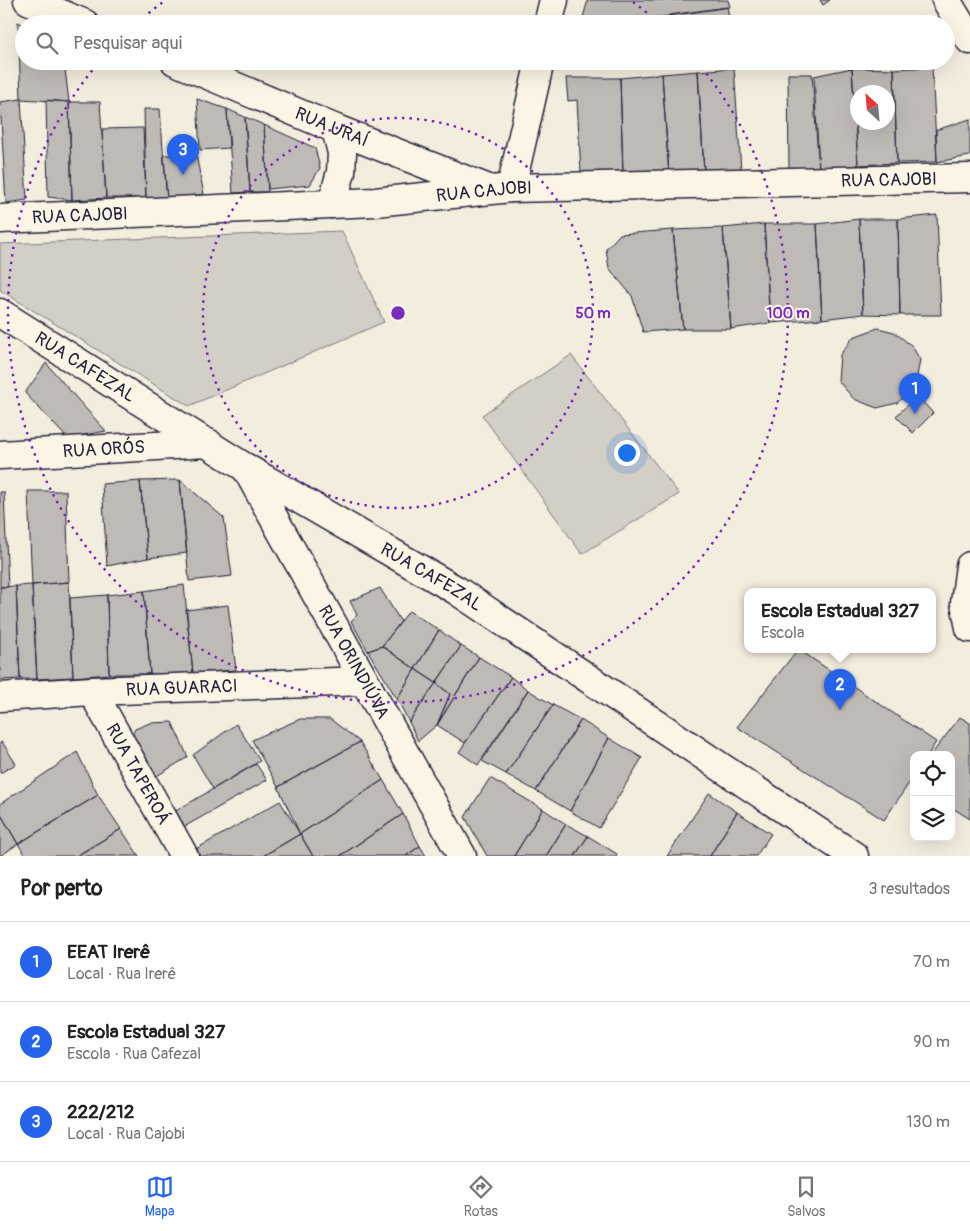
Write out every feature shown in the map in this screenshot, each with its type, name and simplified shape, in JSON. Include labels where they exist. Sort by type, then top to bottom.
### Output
[{"type":"street","points":[[28,0],[64,15]]},
{"type":"street","points":[[550,15],[554,0]]},
{"type":"street","points":[[946,0],[970,40]]},
{"type":"street","name":"RUA URAÍ","points":[[197,70],[336,128],[501,189]]},
{"type":"street","points":[[501,189],[537,70]]},
{"type":"street","points":[[332,204],[341,172],[342,154],[336,128]]},
{"type":"street","name":"RUA CAJOBI","points":[[0,219],[375,202],[501,189],[970,178]]},
{"type":"street","name":"RUA CAFEZAL","points":[[0,313],[246,468],[456,590],[854,856]]},
{"type":"street","name":"RUA ORÓS","points":[[0,455],[208,443]]},
{"type":"street","name":"RUA ORINDIÚVA","points":[[246,468],[462,856]]},
{"type":"street","points":[[970,566],[965,603],[970,628]]},
{"type":"street","name":"RUA GUARACI","points":[[0,697],[364,681]]},
{"type":"street","name":"RUA TAPEROÁ","points":[[92,692],[184,856]]},
{"type":"shaded area","points":[[342,231],[384,322],[189,406],[0,290],[0,244]]},
{"type":"shaded area","points":[[571,355],[679,494],[582,554],[482,415]]},
{"type":"building","points":[[588,0],[728,0],[730,7],[675,15],[584,15]]},
{"type":"building","points":[[820,0],[830,0],[823,5]]},
{"type":"building","points":[[727,7],[728,15],[669,15]]},
{"type":"building","points":[[20,70],[65,70],[69,102],[21,99]]},
{"type":"building","points":[[734,70],[741,170],[704,172],[698,71]]},
{"type":"building","points":[[852,70],[894,70],[895,85],[853,85]]},
{"type":"building","points":[[852,70],[853,85],[850,85],[850,130],[856,130],[858,165],[819,169],[814,76]]},
{"type":"building","points":[[894,70],[932,70],[937,162],[897,163]]},
{"type":"building","points":[[698,71],[704,172],[669,175],[662,74]]},
{"type":"building","points":[[662,74],[669,175],[623,173],[620,78]]},
{"type":"building","points":[[788,74],[812,74],[819,169],[789,170]]},
{"type":"building","points":[[566,78],[620,78],[623,173],[581,173],[577,100],[568,101]]},
{"type":"building","points":[[21,99],[27,200],[6,203],[0,102]]},
{"type":"building","points":[[197,99],[227,109],[229,148],[200,150]]},
{"type":"building","points":[[46,100],[69,102],[72,200],[48,197]]},
{"type":"building","points":[[895,100],[897,163],[858,165],[856,130],[895,130]]},
{"type":"building","points":[[69,102],[100,102],[106,198],[72,200]]},
{"type":"building","points":[[144,109],[160,109],[167,201],[146,198]]},
{"type":"building","points":[[227,109],[245,117],[250,192],[233,193]]},
{"type":"building","points":[[245,117],[264,125],[268,192],[250,192]]},
{"type":"building","points":[[970,119],[970,156],[937,162],[936,130]]},
{"type":"building","points":[[264,125],[315,148],[320,168],[310,185],[268,189]]},
{"type":"building","points":[[143,128],[146,198],[106,198],[102,129]]},
{"type":"building","points":[[164,155],[196,155],[204,194],[167,201]]},
{"type":"building","points":[[937,215],[941,315],[900,315],[898,219]]},
{"type":"building","points":[[859,219],[898,219],[900,315],[863,314]]},
{"type":"building","points":[[859,219],[863,314],[822,319],[817,224]]},
{"type":"building","points":[[764,224],[817,224],[822,319],[770,323]]},
{"type":"building","points":[[764,224],[770,323],[731,329],[723,228]]},
{"type":"building","points":[[723,228],[731,329],[683,329],[673,230]]},
{"type":"building","points":[[673,230],[683,329],[643,332],[632,296],[609,268],[606,249],[620,234]]},
{"type":"building","points":[[878,328],[894,332],[912,346],[920,360],[915,387],[897,403],[877,408],[854,399],[838,381],[840,355],[853,337]]},
{"type":"building","points":[[46,363],[106,431],[67,438],[25,393]]},
{"type":"building","points":[[917,396],[933,413],[913,433],[896,416]]},
{"type":"building","points":[[180,480],[224,518],[232,576],[189,581]]},
{"type":"building","points":[[180,480],[187,553],[148,558],[140,481]]},
{"type":"building","points":[[140,481],[148,558],[107,566],[102,484]]},
{"type":"building","points":[[28,491],[66,491],[69,582],[32,585]]},
{"type":"building","points":[[0,492],[4,492],[8,587],[0,587]]},
{"type":"building","points":[[69,582],[73,677],[37,679],[32,585]]},
{"type":"building","points":[[32,585],[37,679],[20,679],[16,586]]},
{"type":"building","points":[[184,585],[193,673],[150,674],[144,591]]},
{"type":"building","points":[[16,586],[20,679],[0,680],[0,587]]},
{"type":"building","points":[[380,588],[401,622],[382,646],[368,651],[351,621],[357,615],[350,601]]},
{"type":"building","points":[[144,591],[150,674],[109,674],[107,595]]},
{"type":"building","points":[[107,595],[109,674],[73,677],[70,598]]},
{"type":"building","points":[[228,605],[236,670],[193,673],[186,610]]},
{"type":"building","points":[[409,611],[439,630],[415,669],[382,646]]},
{"type":"building","points":[[439,630],[461,646],[436,683],[415,669]]},
{"type":"building","points":[[382,646],[415,669],[397,699],[368,651]]},
{"type":"building","points":[[461,646],[479,657],[437,725],[450,694],[436,683]]},
{"type":"building","points":[[795,653],[804,653],[936,742],[930,751],[910,751],[910,782],[884,820],[737,727]]},
{"type":"building","points":[[479,657],[511,677],[465,743],[437,725]]},
{"type":"building","points":[[415,669],[436,683],[409,722],[397,699]]},
{"type":"building","points":[[511,677],[528,690],[478,765],[459,752]]},
{"type":"building","points":[[436,683],[450,694],[437,725],[418,741],[409,722]]},
{"type":"building","points":[[528,690],[553,705],[506,774],[482,761]]},
{"type":"building","points":[[553,705],[581,720],[536,791],[506,774]]},
{"type":"building","points":[[960,717],[970,723],[970,819],[955,810],[955,751],[934,751]]},
{"type":"building","points":[[300,719],[330,719],[360,742],[278,787],[252,740]]},
{"type":"building","points":[[581,720],[609,738],[570,811],[536,791]]},
{"type":"building","points":[[172,722],[188,757],[155,777],[129,741],[135,729],[150,723]]},
{"type":"building","points":[[236,724],[260,761],[213,789],[193,755]]},
{"type":"building","points":[[609,738],[642,758],[599,828],[570,811]]},
{"type":"building","points":[[2,742],[16,764],[0,773],[0,743]]},
{"type":"building","points":[[360,742],[383,780],[300,834],[278,787]]},
{"type":"building","points":[[77,752],[98,795],[18,844],[0,813],[0,804]]},
{"type":"building","points":[[256,764],[267,780],[182,828],[172,813]]},
{"type":"building","points":[[490,778],[543,809],[514,856],[487,856],[465,817]]},
{"type":"building","points":[[383,780],[403,814],[340,856],[313,856],[300,834]]},
{"type":"building","points":[[709,793],[737,812],[710,856],[667,856]]},
{"type":"building","points":[[98,795],[121,829],[76,856],[26,856],[18,844]]},
{"type":"building","points":[[280,801],[300,834],[263,856],[200,856],[196,849]]},
{"type":"building","points":[[543,809],[566,824],[546,856],[514,856]]},
{"type":"building","points":[[737,812],[771,834],[756,856],[710,856]]},
{"type":"building","points":[[0,813],[18,844],[0,856]]},
{"type":"building","points":[[403,814],[420,846],[406,856],[340,856]]},
{"type":"building","points":[[566,824],[588,836],[575,856],[546,856]]},
{"type":"building","points":[[121,829],[139,856],[77,856]]},
{"type":"building","points":[[300,834],[313,856],[263,856]]},
{"type":"building","points":[[588,836],[617,854],[616,856],[575,856]]},
{"type":"building","points":[[420,846],[426,856],[406,856]]},
{"type":"place","name":"222/212","points":[[183,175]]},
{"type":"place","name":"EEAT Irerê","points":[[915,414]]},
{"type":"place","name":"Escola Estadual 327","points":[[840,710]]}]
